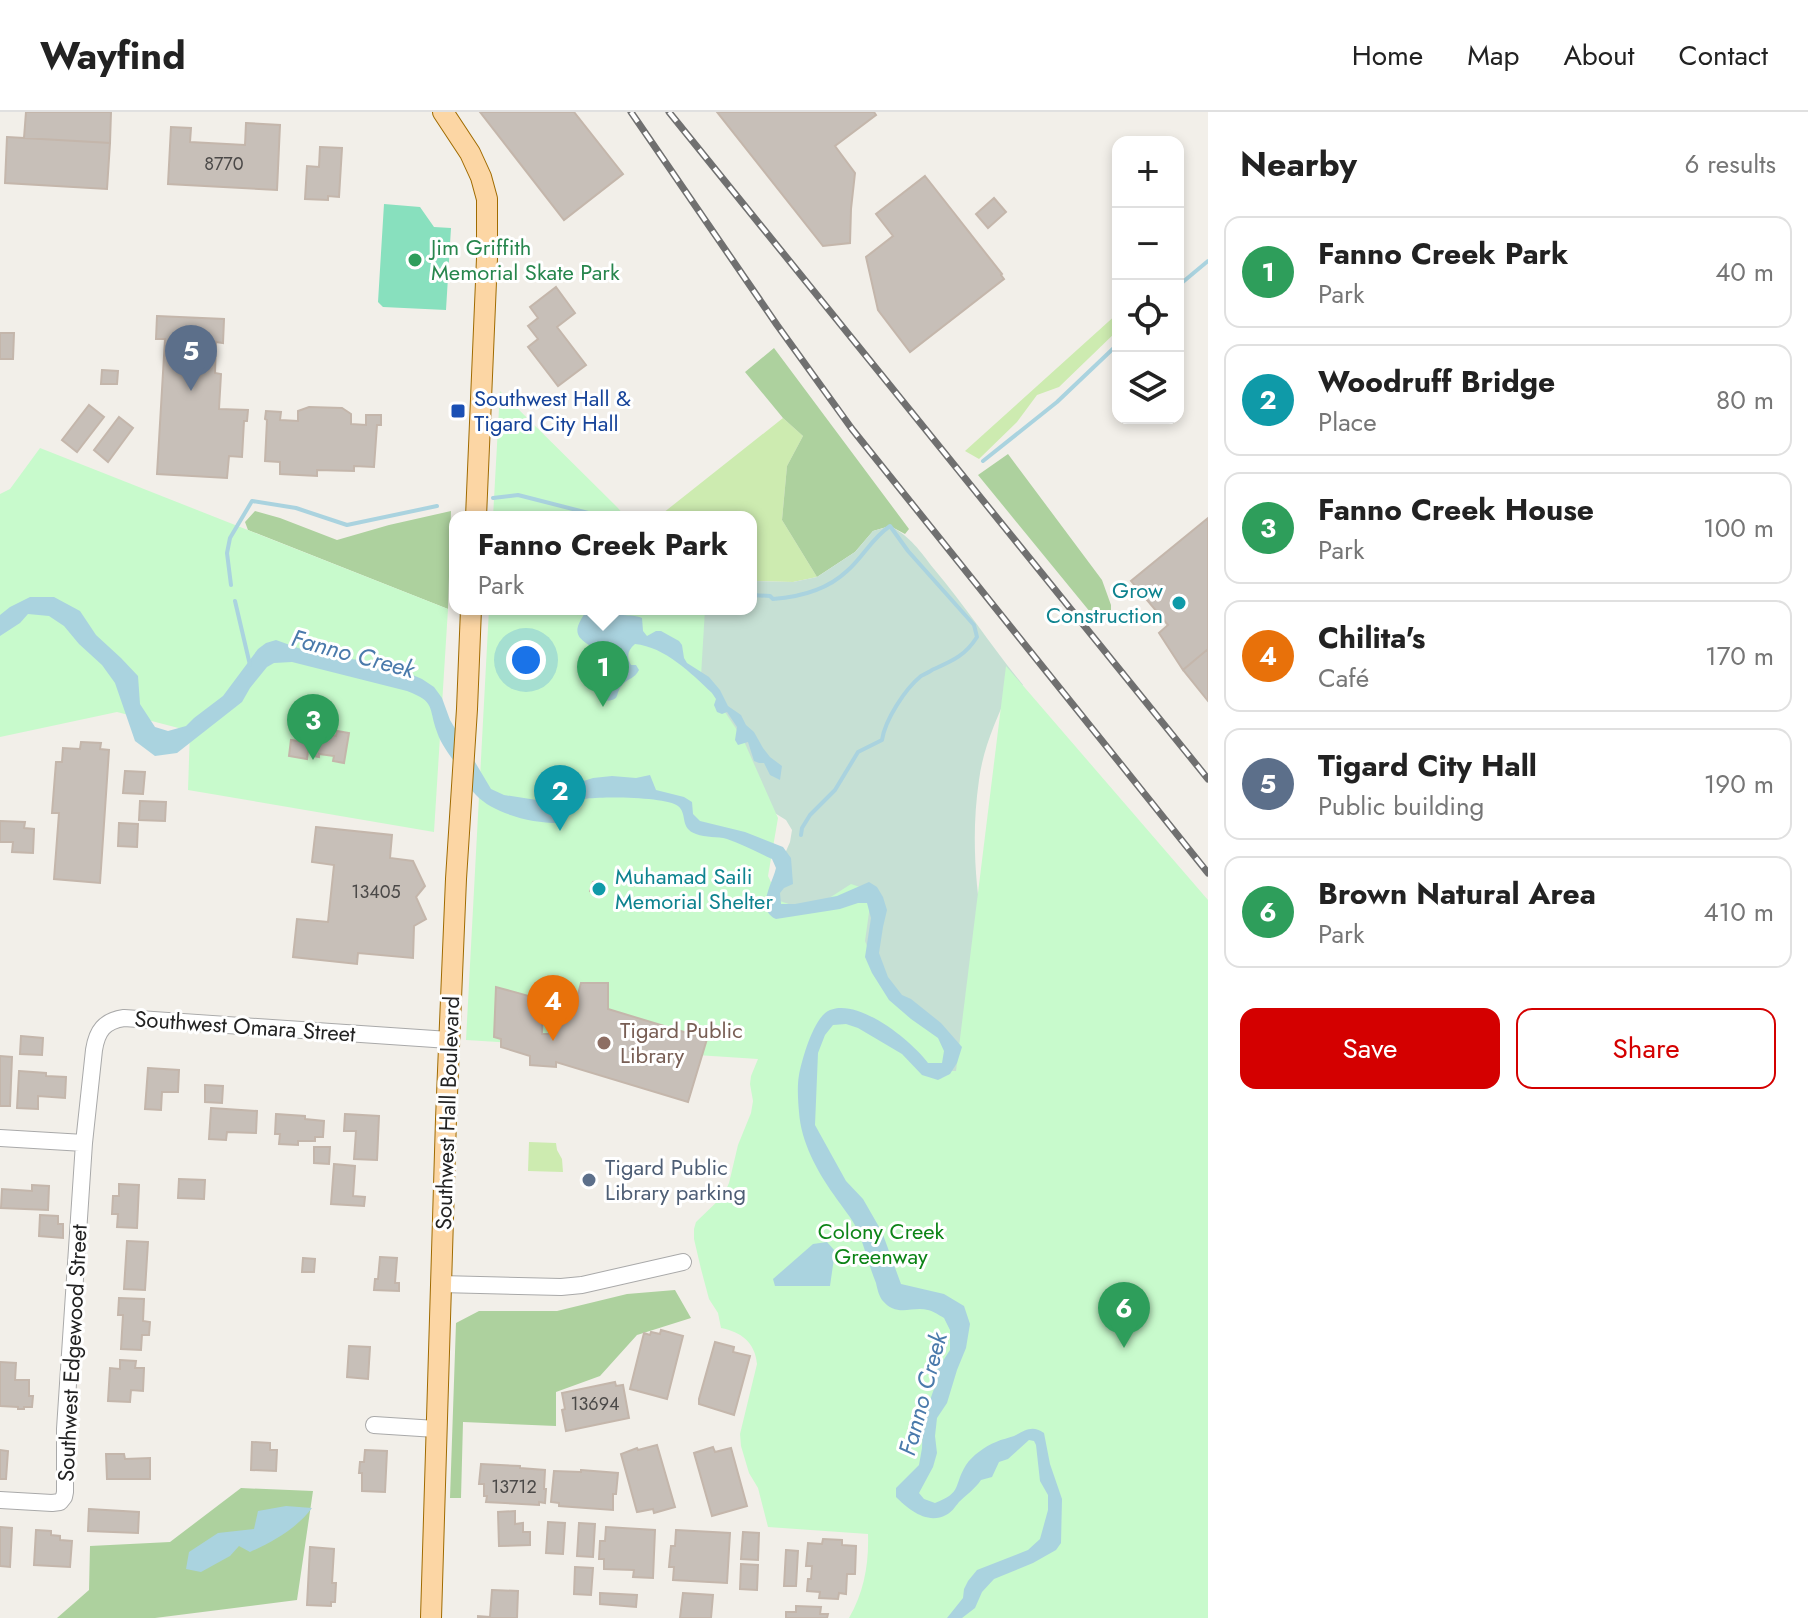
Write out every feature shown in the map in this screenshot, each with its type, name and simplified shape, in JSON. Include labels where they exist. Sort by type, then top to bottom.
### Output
[{"type":"main road","points":[[443,112],[470,153],[487,199],[488,250],[476,511]]},
{"type":"main road","name":"Southwest Hall Boulevard","points":[[431,1618],[449,1040],[471,615]]},
{"type":"street","name":"Southwest Omara Street","points":[[84,1143],[96,1040],[103,1026],[114,1019],[449,1040]]},
{"type":"street","points":[[0,1138],[84,1143]]},
{"type":"street","name":"Southwest Edgewood Street","points":[[0,1500],[52,1503],[60,1502],[64,1497],[65,1429],[84,1143]]},
{"type":"street","points":[[440,1284],[561,1287],[683,1262]]},
{"type":"street","points":[[374,1425],[436,1429]]},
{"type":"green space","name":"Jim Griffith Memorial Skate Park","points":[[384,204],[420,207],[434,227],[451,228],[446,310],[383,307],[378,302]]},
{"type":"green space","points":[[1112,318],[1112,336],[1059,387],[1037,395],[1017,422],[979,459],[965,451]]},
{"type":"green space","points":[[774,348],[909,529],[905,534],[890,526],[873,531],[855,552],[817,577],[782,520],[787,466],[803,436],[783,418],[745,372]]},
{"type":"green space","points":[[500,391],[621,511],[493,511]]},
{"type":"green space","points":[[783,418],[803,436],[787,466],[782,520],[817,577],[793,582],[757,581],[757,511],[666,511]]},
{"type":"green space","points":[[40,448],[448,609],[434,832],[188,790],[190,731],[117,712],[0,737],[0,494],[10,489]]},
{"type":"green space","points":[[1008,454],[1102,580],[1111,605],[1111,620],[1095,618],[978,475]]},
{"type":"green space","points":[[255,511],[337,540],[449,511],[448,609],[248,530],[245,522]]},
{"type":"green space","points":[[890,526],[919,550],[1023,685],[1010,688],[991,733],[981,768],[975,818],[975,856],[983,930],[1016,1076],[921,1070],[776,918],[777,872],[792,830],[786,820],[736,789],[508,615],[757,615],[757,581],[793,582],[817,577],[855,552],[873,531]]},
{"type":"green space","name":"Colony Creek Greenway","points":[[489,615],[705,615],[701,676],[743,739],[778,818],[768,876],[780,901],[809,911],[851,884],[872,891],[865,941],[881,982],[951,1045],[945,1071],[956,1071],[1006,666],[1208,900],[1208,1618],[849,1618],[864,1578],[868,1534],[768,1527],[758,1488],[749,1473],[740,1434],[757,1364],[756,1356],[746,1339],[721,1328],[718,1313],[709,1299],[694,1239],[696,1222],[723,1196],[729,1183],[738,1145],[751,1113],[751,1076],[758,1059],[466,1040]]},
{"type":"green space","points":[[529,1142],[556,1143],[563,1172],[528,1171]]},
{"type":"green space","points":[[675,1290],[691,1318],[637,1335],[600,1376],[556,1392],[556,1426],[463,1422],[461,1498],[450,1498],[456,1323],[479,1311],[557,1311],[627,1294]]},
{"type":"green space","points":[[241,1488],[313,1491],[297,1600],[155,1618],[57,1618],[89,1590],[90,1546],[170,1542]]},
{"type":"water","points":[[30,597],[54,597],[80,611],[96,635],[138,676],[140,704],[155,727],[168,731],[186,726],[223,696],[258,649],[276,640],[312,653],[406,672],[434,687],[491,789],[504,795],[543,801],[571,785],[593,778],[650,775],[656,790],[692,802],[693,814],[700,821],[745,832],[783,847],[791,858],[793,884],[780,893],[781,904],[837,896],[869,882],[877,887],[887,910],[879,953],[888,977],[902,995],[941,1023],[962,1047],[950,1074],[938,1080],[922,1075],[902,1054],[858,1028],[846,1024],[833,1025],[818,1053],[815,1125],[846,1181],[863,1199],[882,1232],[901,1284],[944,1294],[964,1306],[970,1324],[966,1348],[947,1403],[937,1418],[937,1453],[933,1467],[919,1493],[924,1499],[935,1503],[944,1499],[954,1492],[962,1472],[983,1449],[1026,1430],[1040,1431],[1044,1433],[1062,1499],[1061,1543],[1056,1550],[994,1579],[982,1592],[975,1608],[962,1618],[947,1618],[963,1598],[968,1581],[977,1570],[1028,1550],[1040,1539],[1048,1510],[1048,1495],[1040,1481],[1036,1445],[1029,1440],[1008,1459],[999,1462],[992,1477],[981,1480],[951,1511],[939,1518],[925,1517],[912,1511],[896,1497],[896,1488],[919,1465],[923,1420],[937,1370],[950,1350],[950,1330],[944,1318],[932,1311],[893,1309],[882,1300],[858,1231],[811,1156],[800,1123],[798,1098],[799,1075],[810,1039],[819,1020],[830,1010],[842,1008],[870,1016],[898,1033],[928,1063],[942,1063],[944,1051],[938,1038],[889,1000],[872,973],[865,957],[871,918],[867,903],[776,919],[770,915],[766,903],[776,868],[772,859],[727,839],[691,831],[685,825],[678,806],[658,800],[577,800],[564,806],[557,823],[525,819],[503,812],[484,802],[470,788],[441,741],[430,706],[423,699],[407,691],[292,662],[274,663],[267,667],[242,702],[177,753],[155,756],[135,741],[115,683],[64,626],[49,616],[28,614],[0,636],[0,615]]},
{"type":"water","points":[[584,615],[635,616],[642,618],[643,631],[647,636],[661,631],[679,641],[687,663],[709,677],[728,706],[741,715],[770,757],[782,766],[780,780],[770,775],[764,763],[754,761],[748,742],[738,745],[735,740],[737,727],[727,712],[717,712],[712,693],[677,662],[657,650],[635,644],[628,653],[631,665],[636,665],[639,670],[623,684],[616,698],[604,701],[601,695],[608,688],[610,678],[622,659],[619,653],[604,655],[582,640],[577,629]]},
{"type":"water","points":[[827,1242],[835,1251],[830,1286],[775,1286],[773,1279],[813,1244]]},
{"type":"water","points":[[286,1506],[312,1508],[292,1528],[259,1548],[250,1552],[239,1546],[230,1556],[201,1572],[186,1569],[189,1552],[218,1533],[254,1529],[258,1511]]},
{"type":"building","points":[[26,112],[111,112],[110,143],[24,138]]},
{"type":"building","points":[[480,112],[574,112],[623,174],[564,220]]},
{"type":"building","points":[[717,112],[874,112],[876,115],[835,146],[855,173],[850,243],[823,246]]},
{"type":"building","points":[[246,123],[280,125],[277,190],[168,184],[171,127],[191,128],[190,142],[245,145]]},
{"type":"building","points":[[7,137],[110,143],[107,189],[5,183]]},
{"type":"building","points":[[320,147],[342,148],[339,197],[305,199],[307,166],[319,167]]},
{"type":"building","points":[[925,176],[1004,279],[910,352],[878,310],[866,257],[893,236],[876,214]]},
{"type":"building","points":[[994,198],[1006,212],[988,228],[976,214]]},
{"type":"building","points":[[556,287],[575,313],[557,327],[586,365],[558,386],[528,347],[538,339],[528,326],[538,318],[530,307]]},
{"type":"building","points":[[157,316],[224,319],[223,343],[216,342],[215,373],[221,374],[219,409],[248,410],[247,421],[244,421],[242,457],[229,456],[227,478],[157,474],[165,339],[156,339]]},
{"type":"building","points":[[0,333],[14,333],[13,359],[0,359]]},
{"type":"building","points":[[102,370],[118,371],[117,384],[101,384]]},
{"type":"building","points":[[89,405],[104,417],[77,452],[62,440]]},
{"type":"building","points":[[309,407],[342,408],[351,414],[351,424],[366,425],[366,415],[381,415],[381,425],[377,425],[374,467],[354,466],[354,471],[317,470],[317,476],[280,474],[280,462],[265,461],[266,411],[281,412],[280,420],[298,421],[298,411]]},
{"type":"building","points":[[119,417],[133,428],[108,462],[94,450]]},
{"type":"building","name":"Grow Construction","points":[[1208,518],[1208,649],[1183,670],[1159,633],[1168,625],[1131,581]]},
{"type":"building","points":[[1208,649],[1208,701],[1183,670]]},
{"type":"building","points":[[317,726],[326,728],[325,734],[336,736],[337,731],[349,733],[344,763],[333,761],[334,756],[313,756],[314,746],[309,744],[307,759],[289,756],[291,740],[310,743],[314,740]]},
{"type":"building","points":[[81,742],[101,743],[100,749],[109,750],[100,883],[54,879],[59,813],[52,813],[56,762],[62,762],[63,748],[80,749]]},
{"type":"building","points":[[125,771],[145,772],[143,794],[123,793]]},
{"type":"building","points":[[140,801],[166,802],[165,821],[139,820]]},
{"type":"building","points":[[0,821],[25,822],[24,828],[34,829],[33,853],[12,852],[13,842],[0,842]]},
{"type":"building","points":[[119,823],[138,824],[137,847],[118,846]]},
{"type":"building","points":[[316,827],[392,835],[390,858],[413,861],[425,886],[416,897],[426,919],[414,926],[413,958],[358,953],[357,964],[293,957],[297,919],[328,922],[334,865],[312,862]]},
{"type":"building","name":"Muhamad Saili Memorial Shelter","points":[[602,881],[607,888],[604,895],[596,897],[590,891],[593,882]]},
{"type":"building","name":"Tigard Public Library","points":[[581,983],[608,983],[608,1009],[707,1039],[688,1102],[556,1062],[556,1067],[530,1065],[530,1056],[501,1047],[501,1039],[494,1037],[496,987],[543,1000],[542,1034],[554,1034],[563,1006],[574,1009]]},
{"type":"building","points":[[21,1036],[43,1038],[42,1055],[20,1054]]},
{"type":"building","points":[[0,1056],[12,1057],[10,1106],[0,1106]]},
{"type":"building","points":[[148,1068],[179,1070],[178,1092],[162,1092],[161,1110],[145,1109]]},
{"type":"building","points":[[19,1071],[66,1077],[65,1098],[38,1096],[38,1109],[17,1108]]},
{"type":"building","points":[[205,1085],[223,1086],[222,1103],[205,1102]]},
{"type":"building","points":[[211,1108],[257,1111],[256,1133],[227,1132],[226,1140],[209,1139]]},
{"type":"building","points":[[276,1114],[324,1121],[323,1137],[315,1137],[315,1141],[298,1141],[298,1145],[279,1144],[280,1134],[275,1134]]},
{"type":"building","points":[[345,1114],[379,1116],[377,1160],[354,1159],[356,1131],[344,1131]]},
{"type":"building","points":[[314,1147],[330,1147],[329,1164],[314,1163]]},
{"type":"building","points":[[334,1164],[355,1166],[353,1196],[365,1197],[364,1206],[331,1204]]},
{"type":"building","points":[[179,1179],[205,1180],[204,1199],[178,1198]]},
{"type":"building","points":[[119,1184],[139,1185],[137,1228],[117,1227],[118,1214],[112,1214],[113,1196],[119,1196]]},
{"type":"building","points":[[32,1185],[49,1186],[48,1210],[1,1208],[2,1189],[32,1191]]},
{"type":"building","points":[[40,1215],[58,1216],[58,1224],[63,1224],[63,1238],[39,1236]]},
{"type":"building","points":[[127,1241],[148,1242],[145,1290],[124,1289]]},
{"type":"building","points":[[380,1257],[397,1258],[395,1283],[399,1283],[399,1291],[374,1290]]},
{"type":"building","points":[[303,1258],[315,1259],[314,1272],[302,1272]]},
{"type":"building","points":[[119,1298],[144,1299],[143,1321],[150,1322],[149,1335],[142,1335],[141,1350],[121,1349],[123,1315],[118,1315]]},
{"type":"building","points":[[661,1330],[683,1336],[667,1399],[630,1389],[644,1333],[660,1334]]},
{"type":"building","points":[[715,1342],[734,1347],[733,1352],[750,1356],[734,1415],[699,1404]]},
{"type":"building","points":[[349,1346],[370,1347],[368,1379],[347,1377]]},
{"type":"building","points":[[120,1360],[136,1361],[135,1368],[144,1368],[143,1391],[131,1390],[130,1402],[108,1401],[110,1368],[120,1369]]},
{"type":"building","points":[[0,1362],[16,1363],[15,1380],[29,1380],[32,1407],[18,1409],[0,1406]]},
{"type":"building","points":[[615,1382],[616,1386],[623,1385],[629,1418],[566,1431],[562,1393]]},
{"type":"building","points":[[252,1442],[270,1443],[270,1450],[277,1450],[276,1471],[251,1470]]},
{"type":"building","points":[[657,1445],[675,1507],[654,1513],[653,1509],[637,1512],[621,1454]]},
{"type":"building","points":[[713,1447],[715,1452],[731,1448],[747,1506],[712,1516],[694,1453]]},
{"type":"building","points":[[0,1450],[8,1451],[6,1479],[0,1479]]},
{"type":"building","points":[[365,1450],[387,1451],[385,1492],[362,1491],[362,1473],[359,1473]]},
{"type":"building","points":[[106,1454],[124,1454],[125,1459],[150,1458],[150,1479],[107,1479]]},
{"type":"building","points":[[481,1464],[545,1470],[545,1503],[486,1502],[484,1484],[479,1484]]},
{"type":"building","points":[[554,1471],[618,1473],[613,1510],[559,1506],[559,1503],[551,1502]]},
{"type":"building","points":[[89,1509],[139,1512],[138,1533],[88,1531]]},
{"type":"building","points":[[515,1511],[515,1524],[523,1523],[523,1532],[530,1532],[530,1545],[499,1546],[498,1512]]},
{"type":"building","points":[[548,1522],[565,1523],[563,1554],[546,1553]]},
{"type":"building","points":[[579,1523],[595,1524],[593,1557],[577,1556]]},
{"type":"building","points":[[0,1527],[12,1528],[10,1567],[0,1566]]},
{"type":"building","points":[[606,1527],[655,1530],[653,1578],[633,1577],[634,1570],[604,1569],[604,1559],[599,1559],[600,1541],[605,1541]]},
{"type":"building","points":[[36,1530],[51,1531],[51,1535],[60,1536],[60,1540],[72,1541],[70,1567],[34,1565]]},
{"type":"building","points":[[676,1530],[730,1533],[727,1583],[673,1580],[674,1567],[669,1567]]},
{"type":"building","points":[[743,1532],[759,1533],[758,1560],[741,1559]]},
{"type":"building","points":[[823,1539],[842,1540],[842,1545],[856,1546],[855,1574],[847,1574],[846,1594],[839,1593],[838,1599],[819,1598],[820,1592],[807,1591],[812,1566],[806,1566],[808,1543],[822,1544]]},
{"type":"building","points":[[310,1547],[334,1549],[332,1583],[336,1583],[335,1602],[331,1602],[331,1606],[307,1605]]},
{"type":"building","points":[[786,1550],[798,1551],[796,1586],[784,1586]]},
{"type":"building","points":[[741,1564],[758,1565],[757,1590],[740,1589]]},
{"type":"building","points":[[575,1567],[593,1568],[591,1595],[574,1594]]},
{"type":"building","points":[[492,1590],[518,1591],[517,1618],[478,1618],[490,1617]]},
{"type":"building","points":[[600,1593],[637,1595],[636,1607],[600,1604]]},
{"type":"building","points":[[683,1593],[713,1595],[711,1618],[680,1618]]},
{"type":"building","points":[[796,1606],[821,1607],[820,1614],[828,1614],[827,1618],[786,1618],[786,1612],[796,1612]]},
{"type":"waterway","points":[[1184,281],[1208,261]]},
{"type":"waterway","points":[[983,461],[1057,402],[1112,350]]},
{"type":"waterway","name":"Fanno Creek","points":[[493,498],[518,495],[581,511]]},
{"type":"waterway","name":"Fanno Creek","points":[[231,585],[227,553],[230,538],[252,501],[296,508],[347,525],[437,506]]},
{"type":"waterway","points":[[757,595],[783,598],[822,588],[847,571],[890,526],[908,551],[974,625],[977,637],[963,653],[921,676],[909,689],[891,714],[882,740],[858,752],[835,790],[810,815],[801,835]]},
{"type":"waterway","name":"Fanno Creek","points":[[235,601],[250,665]]},
{"type":"railway","points":[[631,112],[852,429],[1208,873]]},
{"type":"railway","points":[[669,112],[1208,779]]},
{"type":"place","name":"Jim Griffith Memorial Skate Park","points":[[415,260]]},
{"type":"place","name":"Tigard City Hall","points":[[191,391]]},
{"type":"place","name":"Southwest Hall & Tigard City Hall","points":[[458,411]]},
{"type":"place","name":"Grow Construction","points":[[1179,603]]},
{"type":"place","name":"Fanno Creek Park","points":[[603,707]]},
{"type":"place","name":"Fanno Creek House","points":[[313,760]]},
{"type":"place","name":"Woodruff Bridge","points":[[560,831]]},
{"type":"place","name":"Muhamad Saili Memorial Shelter","points":[[599,889]]},
{"type":"place","name":"Chilita's","points":[[553,1041]]},
{"type":"place","name":"Tigard Public Library","points":[[604,1043]]},
{"type":"place","name":"Tigard Public Library parking","points":[[589,1180]]},
{"type":"place","name":"Brown Natural Area","points":[[1124,1348]]}]
